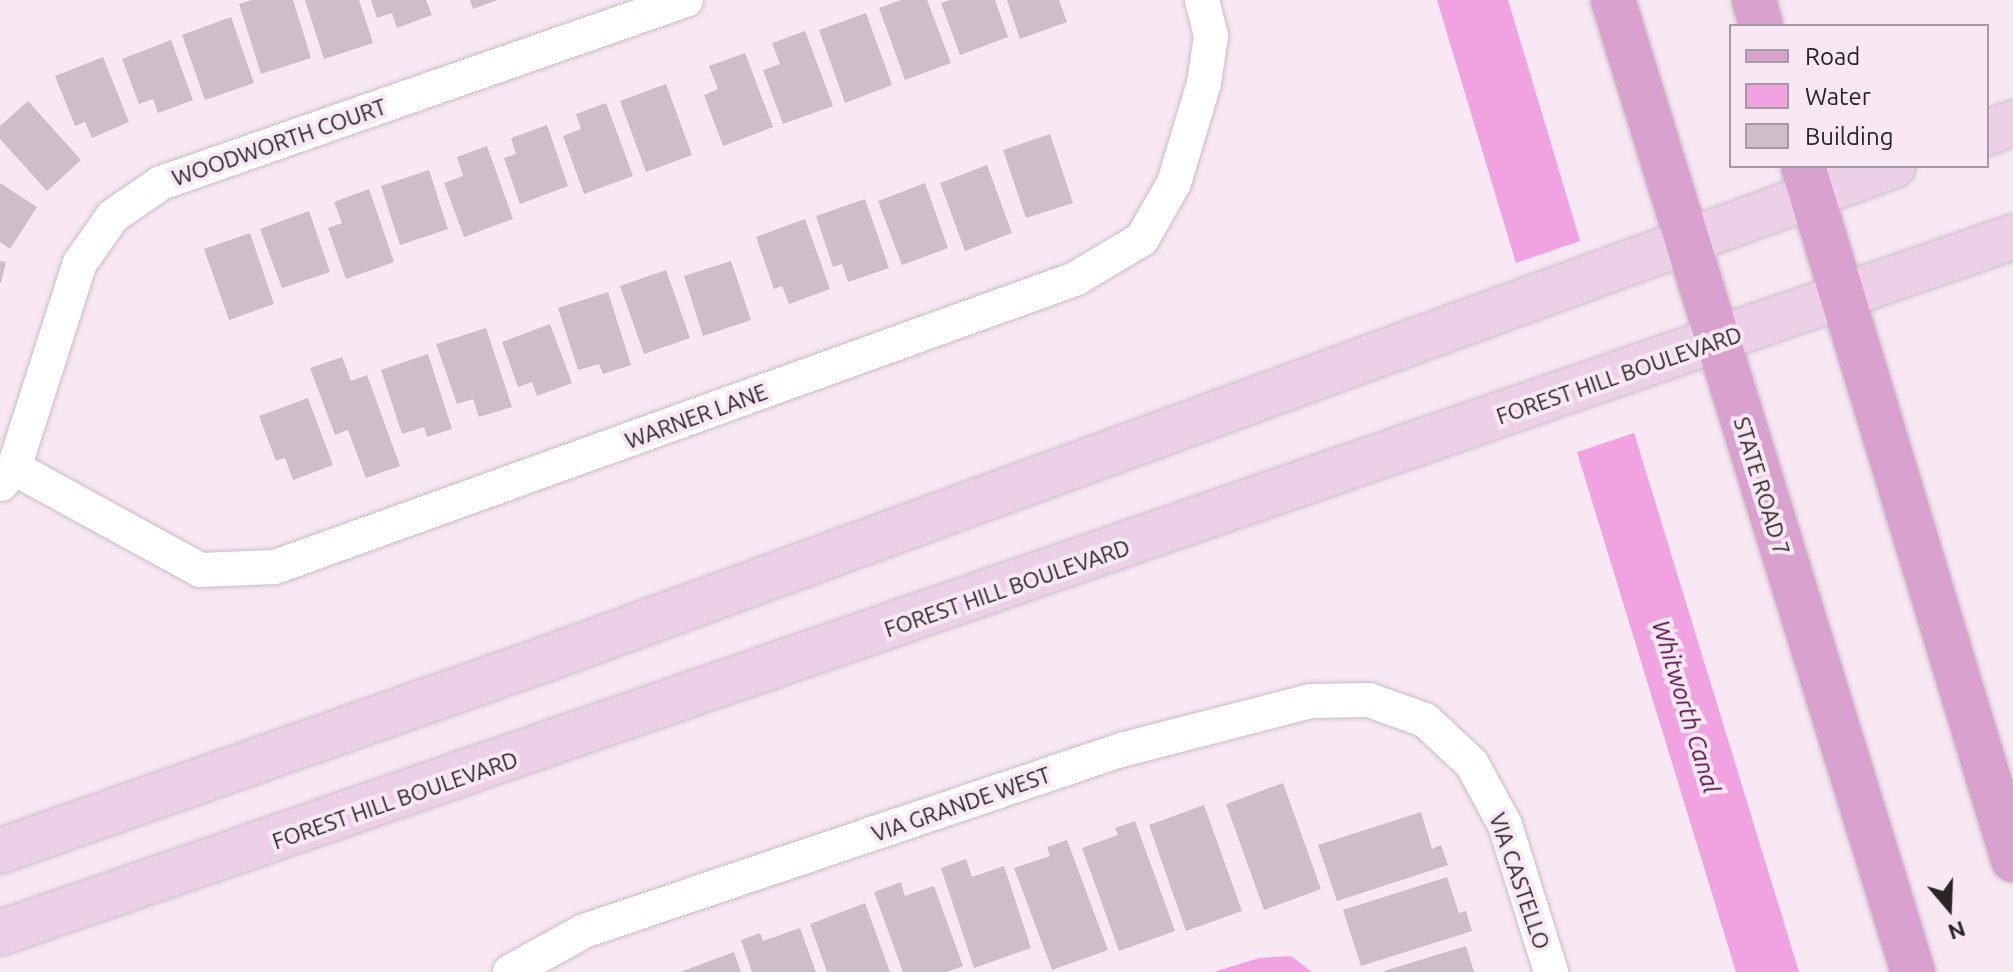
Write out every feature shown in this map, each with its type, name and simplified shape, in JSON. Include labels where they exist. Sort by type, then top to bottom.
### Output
[{"type":"main road","name":"STATE ROAD 7","points":[[1613,0],[1913,972]]},
{"type":"main road","points":[[1754,0],[1760,24]]},
{"type":"main road","points":[[1989,132],[2013,123]]},
{"type":"main road","points":[[0,851],[1687,245],[1807,180],[1881,168]]},
{"type":"main road","points":[[1807,180],[2013,860]]},
{"type":"main road","name":"FOREST HILL BOULEVARD","points":[[0,933],[1842,299],[2013,237]]},
{"type":"street","name":"WOODWORTH COURT","points":[[7,477],[80,263],[113,216],[137,199],[161,183],[686,0]]},
{"type":"street","name":"WARNER LANE","points":[[7,477],[200,570],[275,567],[1075,279],[1142,239],[1174,183],[1204,83],[1211,36],[1202,0]]},
{"type":"street","name":"VIA GRANDE WEST","points":[[510,972],[584,931],[1121,750],[1310,701],[1369,700],[1425,720]]},
{"type":"street","name":"VIA CASTELLO","points":[[1425,720],[1472,764],[1505,825],[1551,972]]},
{"type":"water","points":[[1437,0],[1508,0],[1580,241],[1516,263]]},
{"type":"water","name":"Whitworth Canal","points":[[1634,433],[1799,972],[1736,972],[1577,452]]},
{"type":"water","points":[[1291,956],[1312,972],[1214,972],[1259,958]]},
{"type":"building","points":[[252,0],[293,0],[311,58],[261,74],[239,4]]},
{"type":"building","points":[[305,0],[359,0],[373,43],[324,59]]},
{"type":"building","points":[[371,0],[426,0],[432,15],[397,28],[392,13],[377,18]]},
{"type":"building","points":[[470,0],[498,0],[473,9]]},
{"type":"building","points":[[901,0],[927,0],[951,63],[905,80],[879,8]]},
{"type":"building","points":[[950,0],[995,0],[1008,37],[960,55],[941,3]]},
{"type":"building","points":[[1007,0],[1059,0],[1067,22],[1020,39]]},
{"type":"building","points":[[866,13],[892,85],[845,103],[819,30]]},
{"type":"building","points":[[231,17],[254,83],[205,100],[182,35]]},
{"type":"building","points":[[805,31],[833,106],[783,124],[763,70],[780,64],[772,43]]},
{"type":"building","points":[[171,40],[193,100],[158,113],[153,99],[139,104],[122,59]]},
{"type":"building","points":[[745,53],[773,127],[723,146],[704,95],[718,89],[709,66]]},
{"type":"building","points":[[103,57],[129,122],[92,138],[85,122],[75,126],[55,76]]},
{"type":"building","points":[[666,84],[692,155],[646,172],[620,101]]},
{"type":"building","points":[[28,101],[81,160],[47,191],[0,139],[0,126]]},
{"type":"building","points":[[606,103],[633,176],[584,194],[563,136],[581,129],[576,114]]},
{"type":"building","points":[[547,125],[568,186],[520,204],[504,158],[516,154],[511,138]]},
{"type":"building","points":[[1050,134],[1073,203],[1026,218],[1003,150]]},
{"type":"building","points":[[487,146],[513,219],[464,237],[444,183],[463,176],[457,157]]},
{"type":"building","points":[[987,165],[1012,233],[965,251],[940,183]]},
{"type":"building","points":[[429,170],[448,229],[400,245],[381,186]]},
{"type":"building","points":[[0,183],[37,207],[10,249],[0,242]]},
{"type":"building","points":[[925,183],[948,248],[902,265],[878,201]]},
{"type":"building","points":[[369,189],[394,262],[346,279],[328,228],[342,223],[334,202]]},
{"type":"building","points":[[865,199],[889,268],[848,282],[842,264],[833,267],[816,216]]},
{"type":"building","points":[[309,211],[330,272],[282,288],[260,229]]},
{"type":"building","points":[[805,219],[830,289],[789,304],[782,286],[774,289],[756,237]]},
{"type":"building","points":[[250,233],[274,304],[229,320],[204,249]]},
{"type":"building","points":[[0,261],[6,262],[1,283],[0,282]]},
{"type":"building","points":[[731,261],[751,320],[703,336],[684,276]]},
{"type":"building","points":[[666,270],[690,338],[644,354],[620,286]]},
{"type":"building","points":[[608,292],[631,365],[603,374],[599,364],[578,370],[558,308]]},
{"type":"building","points":[[550,324],[572,383],[537,396],[532,382],[518,387],[502,342]]},
{"type":"building","points":[[486,328],[512,407],[479,417],[473,399],[457,404],[436,344]]},
{"type":"building","points":[[428,354],[452,429],[427,437],[424,427],[402,434],[381,370]]},
{"type":"building","points":[[342,357],[351,381],[367,375],[400,466],[366,478],[348,430],[335,435],[310,368]]},
{"type":"building","points":[[308,398],[333,465],[293,480],[285,458],[276,461],[259,416]]},
{"type":"building","points":[[1283,783],[1321,889],[1264,910],[1226,804]]},
{"type":"building","points":[[1204,805],[1242,911],[1186,931],[1149,825]]},
{"type":"building","points":[[1421,812],[1432,849],[1441,845],[1448,865],[1337,901],[1318,845]]},
{"type":"building","points":[[1135,821],[1175,931],[1119,951],[1082,848],[1118,835],[1115,828]]},
{"type":"building","points":[[1067,840],[1108,950],[1052,970],[1014,868],[1050,856],[1047,847]]},
{"type":"building","points":[[966,859],[972,877],[1004,866],[1031,948],[974,968],[941,868]]},
{"type":"building","points":[[1447,877],[1459,913],[1466,911],[1472,931],[1361,966],[1343,910]]},
{"type":"building","points":[[901,882],[905,896],[934,886],[963,966],[947,972],[903,972],[874,892]]},
{"type":"building","points":[[865,903],[890,972],[827,972],[810,924]]},
{"type":"building","points":[[800,928],[816,972],[752,972],[741,940],[760,933],[763,941]]},
{"type":"building","points":[[1466,946],[1474,972],[1384,971]]},
{"type":"building","points":[[734,952],[741,972],[680,972]]}]
